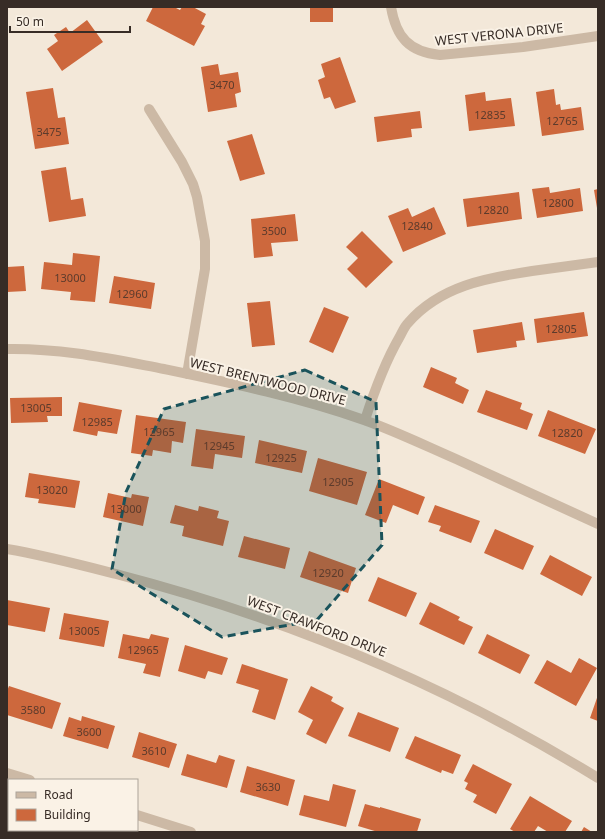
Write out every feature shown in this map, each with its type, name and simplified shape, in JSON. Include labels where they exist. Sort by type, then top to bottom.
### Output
[{"type":"street","name":"WEST VERONA DRIVE","points":[[391,7],[401,36],[416,49],[427,54],[440,56],[523,47],[598,36]]},
{"type":"street","points":[[149,109],[182,162],[193,184],[197,197],[205,241],[205,269],[187,374]]},
{"type":"street","points":[[365,420],[374,393],[392,351],[407,324],[432,301],[448,292],[477,281],[598,262]]},
{"type":"street","name":"WEST BRENTWOOD DRIVE","points":[[7,349],[63,351],[99,356],[187,374],[309,402],[365,420],[404,436],[598,524]]},
{"type":"street","name":"WEST CRAWFORD DRIVE","points":[[7,549],[100,570],[217,602],[330,643],[408,676],[472,707],[526,736],[598,778]]},
{"type":"street","points":[[7,772],[27,779]]},
{"type":"street","points":[[138,815],[191,832]]},
{"type":"highlighted area","points":[[305,370],[376,402],[382,545],[317,620],[222,637],[112,569],[126,492],[164,409]]},
{"type":"building","points":[[153,7],[174,7],[180,10],[182,7],[193,7],[206,14],[201,24],[205,26],[194,46],[146,21]]},
{"type":"building","points":[[310,7],[333,7],[333,22],[310,22]]},
{"type":"building","points":[[87,20],[103,42],[62,71],[47,49],[58,41],[54,35],[66,27],[70,33]]},
{"type":"building","points":[[340,57],[356,102],[335,109],[330,97],[324,99],[318,80],[325,77],[321,64]]},
{"type":"building","points":[[218,64],[220,75],[238,72],[241,92],[235,94],[237,107],[208,112],[201,67]]},
{"type":"building","points":[[53,88],[58,118],[65,117],[69,144],[35,149],[26,92]]},
{"type":"building","points":[[554,89],[556,105],[560,104],[561,110],[581,107],[584,130],[542,136],[536,92]]},
{"type":"building","points":[[485,92],[486,101],[511,98],[515,126],[469,131],[465,95]]},
{"type":"building","points":[[420,111],[422,128],[411,129],[412,137],[377,142],[374,117]]},
{"type":"building","points":[[252,134],[265,174],[240,181],[227,141]]},
{"type":"building","points":[[66,167],[71,200],[83,198],[86,216],[49,222],[41,171]]},
{"type":"building","points":[[549,187],[550,193],[580,188],[583,211],[537,218],[532,189]]},
{"type":"building","points":[[598,189],[598,208],[597,208],[594,190]]},
{"type":"building","points":[[519,192],[522,219],[467,227],[463,199]]},
{"type":"building","points":[[434,207],[446,234],[403,252],[388,216],[408,208],[412,217]]},
{"type":"building","points":[[295,214],[298,241],[271,243],[273,256],[254,258],[251,219]]},
{"type":"building","points":[[362,231],[393,262],[366,288],[347,269],[358,258],[346,247]]},
{"type":"building","points":[[73,253],[100,256],[95,302],[70,300],[71,292],[41,289],[44,262],[72,265]]},
{"type":"building","points":[[24,266],[26,291],[7,292],[7,267]]},
{"type":"building","points":[[114,276],[155,283],[151,309],[109,303]]},
{"type":"building","points":[[270,301],[275,345],[252,347],[247,303]]},
{"type":"building","points":[[324,307],[349,317],[333,353],[309,342]]},
{"type":"building","points":[[584,312],[588,336],[537,343],[534,319]]},
{"type":"building","points":[[522,322],[525,340],[516,341],[517,347],[477,353],[473,330]]},
{"type":"building","points":[[431,367],[457,378],[455,383],[469,390],[463,404],[423,387]]},
{"type":"building","points":[[486,390],[522,403],[520,409],[533,414],[527,430],[477,412]]},
{"type":"building","points":[[62,397],[62,416],[47,416],[48,422],[11,423],[10,398]]},
{"type":"building","points":[[79,402],[122,410],[117,434],[98,431],[97,436],[73,431]]},
{"type":"building","points":[[548,410],[596,429],[585,454],[538,436]]},
{"type":"building","points":[[136,415],[186,422],[183,443],[172,441],[171,453],[153,450],[152,456],[131,453]]},
{"type":"building","points":[[196,429],[245,436],[242,458],[215,454],[213,469],[191,466]]},
{"type":"building","points":[[259,440],[307,451],[302,473],[255,463]]},
{"type":"building","points":[[318,458],[367,472],[357,505],[309,491]]},
{"type":"building","points":[[29,473],[80,481],[75,508],[38,503],[39,499],[25,497]]},
{"type":"building","points":[[379,479],[425,497],[418,515],[393,505],[386,523],[365,515]]},
{"type":"building","points":[[108,493],[131,498],[132,494],[149,497],[143,526],[103,517]]},
{"type":"building","points":[[175,505],[198,511],[199,506],[219,511],[217,518],[229,521],[223,546],[182,536],[184,526],[170,523]]},
{"type":"building","points":[[435,505],[480,521],[471,543],[439,531],[441,526],[428,522]]},
{"type":"building","points":[[495,529],[534,546],[523,570],[484,553]]},
{"type":"building","points":[[244,536],[290,548],[285,569],[238,557]]},
{"type":"building","points":[[309,551],[356,568],[348,593],[300,577]]},
{"type":"building","points":[[550,555],[592,577],[582,596],[540,574]]},
{"type":"building","points":[[378,577],[417,593],[406,617],[368,601]]},
{"type":"building","points":[[7,600],[50,608],[45,632],[7,625]]},
{"type":"building","points":[[430,602],[460,617],[458,620],[473,627],[464,645],[419,624]]},
{"type":"building","points":[[64,613],[109,621],[104,647],[59,639]]},
{"type":"building","points":[[123,634],[149,639],[151,634],[169,638],[160,677],[143,673],[146,664],[118,658]]},
{"type":"building","points":[[487,634],[530,655],[520,674],[478,653]]},
{"type":"building","points":[[185,645],[228,658],[222,675],[208,671],[205,679],[178,671]]},
{"type":"building","points":[[579,658],[597,668],[576,706],[534,683],[547,660],[571,673]]},
{"type":"building","points":[[242,664],[288,679],[275,720],[252,712],[259,690],[236,683]]},
{"type":"building","points":[[9,686],[61,703],[52,729],[7,715],[7,691]]},
{"type":"building","points":[[311,686],[333,697],[331,701],[344,708],[326,744],[306,734],[313,720],[298,712]]},
{"type":"building","points":[[598,695],[598,721],[590,718]]},
{"type":"building","points":[[358,712],[399,728],[390,752],[348,736]]},
{"type":"building","points":[[82,716],[115,726],[108,749],[63,736],[69,717],[81,721]]},
{"type":"building","points":[[139,732],[177,744],[169,768],[132,757]]},
{"type":"building","points":[[415,736],[461,755],[453,774],[442,770],[441,773],[405,758]]},
{"type":"building","points":[[187,754],[216,763],[219,755],[235,760],[227,788],[181,775]]},
{"type":"building","points":[[473,764],[512,784],[496,814],[473,802],[477,795],[465,789],[468,783],[464,781]]},
{"type":"building","points":[[247,766],[295,780],[288,806],[240,792]]},
{"type":"building","points":[[333,784],[356,790],[346,827],[299,815],[304,795],[329,801]]},
{"type":"building","points":[[530,796],[572,821],[565,832],[548,832],[538,826],[534,832],[515,832],[510,829]]},
{"type":"building","points":[[365,804],[421,819],[417,832],[378,832],[358,826]]},
{"type":"building","points":[[7,822],[8,831],[38,831],[38,832],[7,832]]},
{"type":"building","points":[[584,827],[592,832],[581,832]]}]
